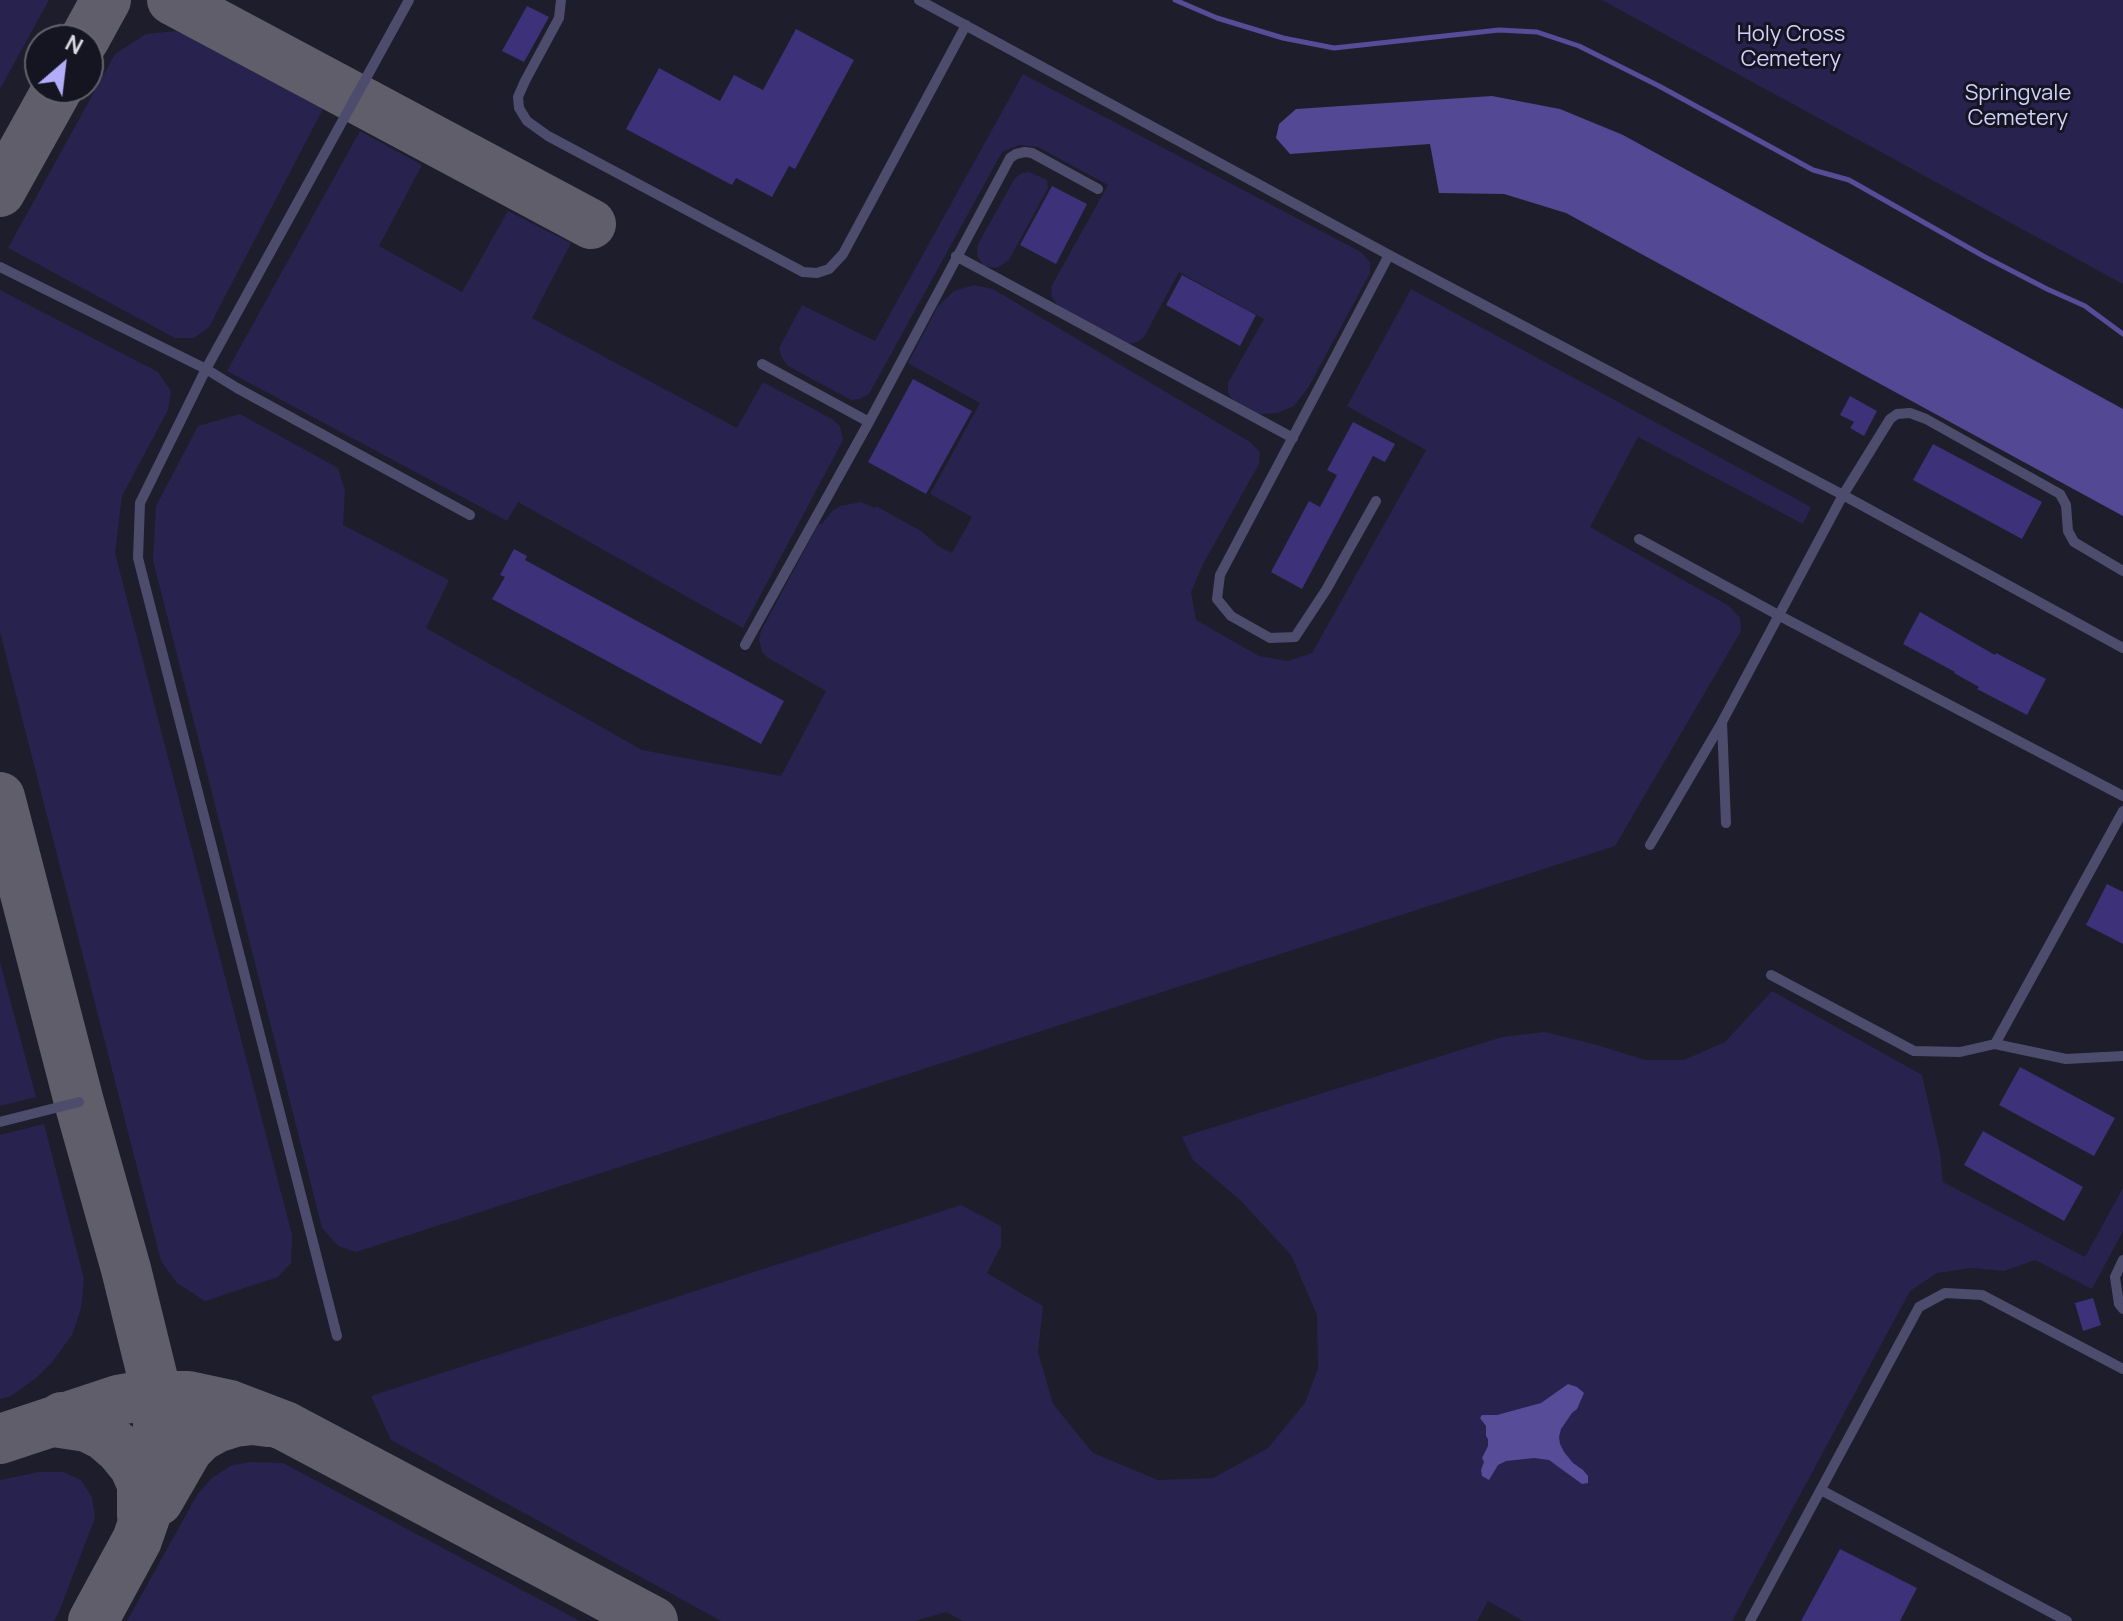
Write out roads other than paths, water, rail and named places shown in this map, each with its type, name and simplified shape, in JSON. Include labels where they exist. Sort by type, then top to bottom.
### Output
[{"type":"lane","points":[[337,1336],[138,558],[140,503],[206,369],[409,0]]},
{"type":"lane","points":[[561,0],[559,18],[518,97],[519,108],[527,121],[548,136],[803,272],[817,273],[829,269],[843,254],[966,25]]},
{"type":"lane","points":[[919,0],[2123,648]]},
{"type":"lane","points":[[745,645],[1010,158],[1016,154],[1032,153],[1098,189]]},
{"type":"lane","points":[[1376,501],[1326,590],[1295,637],[1270,638],[1231,616],[1217,599],[1220,575],[1389,255]]},
{"type":"lane","points":[[956,256],[1293,438]]},
{"type":"lane","points":[[0,267],[206,369],[470,515]]},
{"type":"lane","points":[[762,364],[869,422]]},
{"type":"lane","points":[[1650,845],[1722,722],[1843,495],[1890,419],[1897,414],[1910,413],[1926,419],[2060,494],[2066,505],[2068,531],[2074,542],[2123,571]]},
{"type":"lane","points":[[1639,539],[2123,796]]},
{"type":"lane","points":[[1722,722],[1726,823]]},
{"type":"lane","points":[[1995,1044],[2123,811]]},
{"type":"lane","points":[[1771,975],[1914,1051],[1960,1052],[1995,1044],[2066,1059],[2123,1056]]},
{"type":"lane","points":[[0,1122],[79,1102]]},
{"type":"lane","points":[[2123,1260],[2115,1277],[2119,1304],[2123,1309]]},
{"type":"lane","points":[[1750,1621],[1919,1307],[1945,1293],[1982,1295],[2123,1369]]},
{"type":"lane","points":[[1821,1490],[2067,1621]]},
{"type":"waterway","points":[[1175,0],[1217,18],[1283,38],[1334,48],[1499,30],[1537,32],[1579,46],[1813,170],[1849,180],[1985,257],[2085,306],[2123,334]]},
{"type":"park label","name":"Holy Cross Cemetery","points":[[1791,48]]},
{"type":"park label","name":"Springvale Cemetery","points":[[2018,106]]}]
